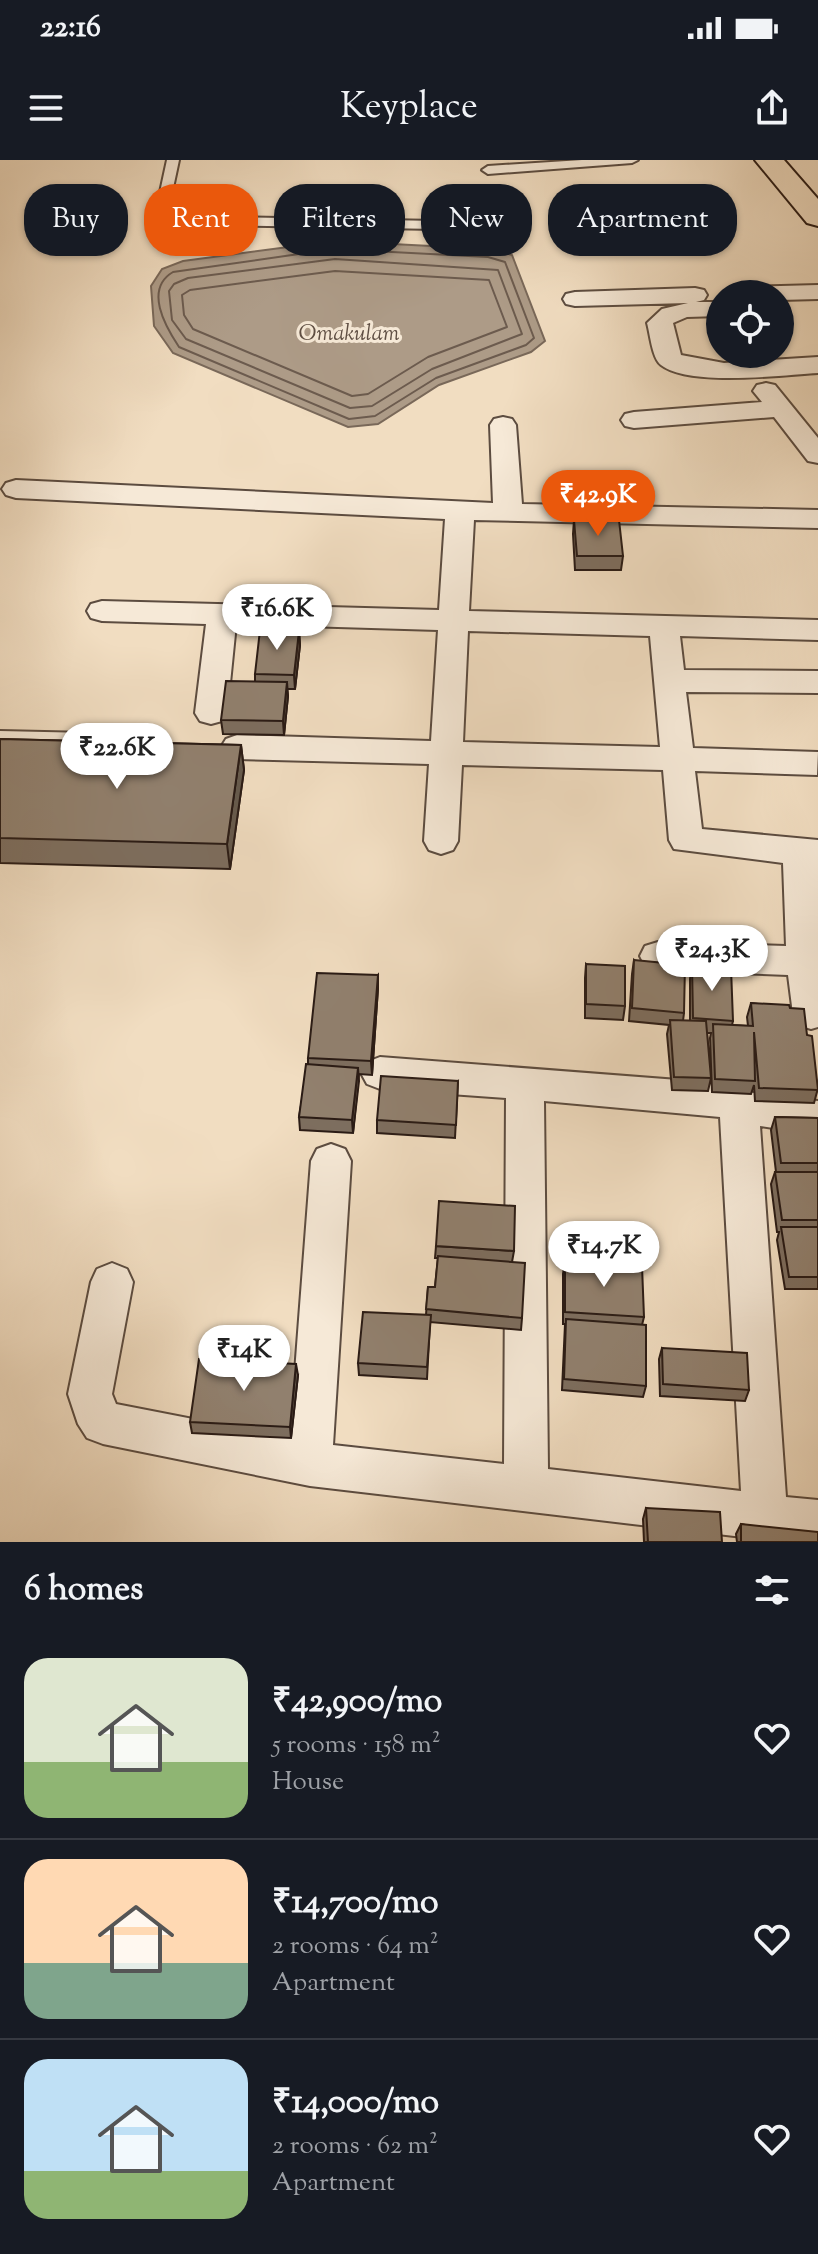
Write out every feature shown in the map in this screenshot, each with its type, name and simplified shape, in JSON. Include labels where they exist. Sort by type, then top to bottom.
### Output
[{"type":"main road","points":[[769,160],[818,217]]},
{"type":"street","points":[[794,293],[818,292]]},
{"type":"street","points":[[575,299],[706,295]]},
{"type":"street","points":[[794,304],[818,303]]},
{"type":"street","points":[[706,310],[681,311],[665,316],[659,323],[670,360],[691,368],[716,371],[767,368]]},
{"type":"street","points":[[794,366],[818,365]]},
{"type":"street","points":[[753,375],[818,455]]},
{"type":"street","points":[[634,420],[780,409]]},
{"type":"street","points":[[503,425],[508,512]]},
{"type":"street","points":[[16,489],[460,511],[818,519]]},
{"type":"street","points":[[441,841],[460,511]]},
{"type":"street","points":[[102,611],[818,630]]},
{"type":"street","points":[[211,713],[222,614]]},
{"type":"street","points":[[664,626],[686,840],[812,853]]},
{"type":"street","points":[[670,681],[818,682]]},
{"type":"street","points":[[237,747],[817,763]]},
{"type":"street","points":[[811,1014],[800,855],[812,853]]},
{"type":"street","points":[[658,956],[805,961]]},
{"type":"street","points":[[380,1073],[717,1099],[739,1107],[818,1118]]},
{"type":"street","points":[[525,1083],[526,1491]]},
{"type":"street","points":[[739,1107],[765,1517]]},
{"type":"street","points":[[310,1464],[331,1161]]},
{"type":"street","points":[[112,1282],[90,1394],[93,1409],[103,1423],[310,1464],[818,1523]]},
{"type":"lane","points":[[173,160],[160,220],[421,225]]},
{"type":"lane","points":[[488,170],[632,160]]},
{"type":"lane","points":[[0,737],[89,739]]},
{"type":"water","name":"Omakulam","points":[[405,245],[421,245],[421,256],[512,256],[545,341],[531,352],[439,385],[378,424],[348,427],[173,353],[154,326],[151,286],[162,269],[183,261],[221,256],[258,256],[258,251],[274,249],[274,256],[405,256]]},
{"type":"building","points":[[574,520],[619,520],[623,556],[577,556]]},
{"type":"building","points":[[260,630],[299,631],[294,675],[255,674]]},
{"type":"building","points":[[226,681],[287,682],[283,721],[221,720]]},
{"type":"building","points":[[0,739],[241,745],[227,844],[0,838]]},
{"type":"building","points":[[634,960],[685,965],[684,1013],[632,1008]]},
{"type":"building","points":[[586,964],[625,966],[625,1006],[586,1004]]},
{"type":"building","points":[[692,965],[731,968],[733,1021],[693,1018]]},
{"type":"building","points":[[317,973],[378,975],[371,1061],[308,1058]]},
{"type":"building","points":[[751,1003],[804,1009],[807,1035],[812,1036],[818,1090],[759,1088],[754,1032],[755,1081],[715,1079],[713,1024],[753,1026]]},
{"type":"building","points":[[670,1020],[706,1021],[711,1078],[674,1077]]},
{"type":"building","points":[[306,1064],[358,1068],[352,1120],[299,1117]]},
{"type":"building","points":[[381,1076],[458,1081],[456,1125],[377,1120]]},
{"type":"building","points":[[775,1117],[818,1118],[818,1163],[781,1163]]},
{"type":"building","points":[[775,1172],[818,1172],[818,1220],[782,1220]]},
{"type":"building","points":[[439,1201],[515,1206],[514,1251],[436,1246]]},
{"type":"building","points":[[781,1227],[818,1227],[818,1277],[789,1277]]},
{"type":"building","points":[[438,1256],[525,1263],[522,1318],[426,1309],[428,1287],[435,1287]]},
{"type":"building","points":[[565,1261],[642,1266],[644,1317],[565,1312]]},
{"type":"building","points":[[363,1312],[431,1315],[427,1367],[358,1363]]},
{"type":"building","points":[[566,1319],[646,1325],[646,1386],[564,1379]]},
{"type":"building","points":[[662,1348],[747,1353],[749,1390],[663,1384]]},
{"type":"building","points":[[199,1359],[296,1364],[290,1427],[190,1422]]},
{"type":"building","points":[[646,1508],[720,1512],[722,1542],[648,1542]]},
{"type":"building","points":[[741,1524],[818,1532],[818,1542],[741,1542]]}]
